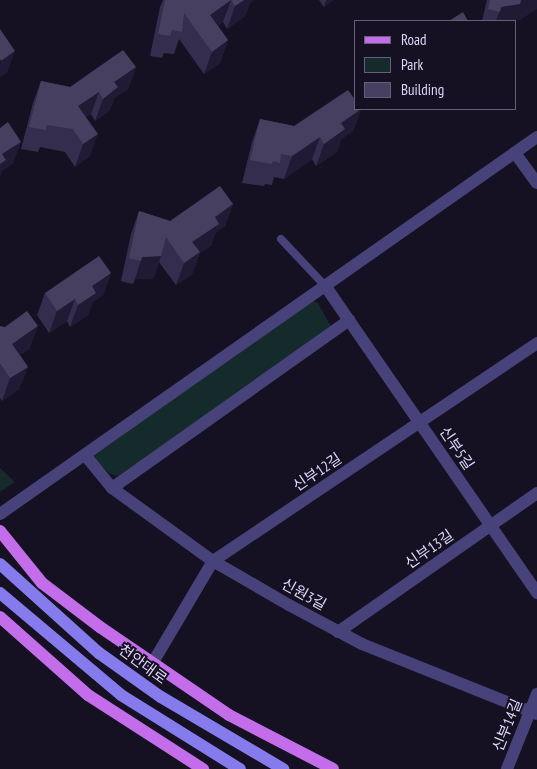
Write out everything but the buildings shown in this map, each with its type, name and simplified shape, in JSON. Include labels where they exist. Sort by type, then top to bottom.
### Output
[{"type":"main road","points":[[0,531],[42,582],[152,664],[229,715],[333,769]]},
{"type":"main road","name":"천안대로","points":[[0,564],[100,652],[161,696],[283,769]]},
{"type":"main road","points":[[0,593],[121,695],[240,769]]},
{"type":"main road","points":[[0,617],[88,695],[203,769]]},
{"type":"street","points":[[0,514],[326,287],[537,137]]},
{"type":"street","points":[[515,153],[537,183]]},
{"type":"street","name":"신부5길","points":[[326,287],[537,593]]},
{"type":"street","points":[[112,488],[349,320]]},
{"type":"street","name":"신부12길","points":[[152,664],[214,561],[537,343]]},
{"type":"street","name":"신원3길","points":[[84,455],[112,488],[214,561],[362,644],[533,713]]},
{"type":"street","name":"신부13길","points":[[338,632],[537,493]]},
{"type":"street","name":"신부14길","points":[[506,769],[533,713],[537,694]]},
{"type":"lane","points":[[281,239],[326,287]]},
{"type":"green space","points":[[313,301],[318,303],[332,328],[118,476],[110,474],[94,461],[94,454]]},
{"type":"green space","points":[[0,468],[15,482],[0,492]]}]
